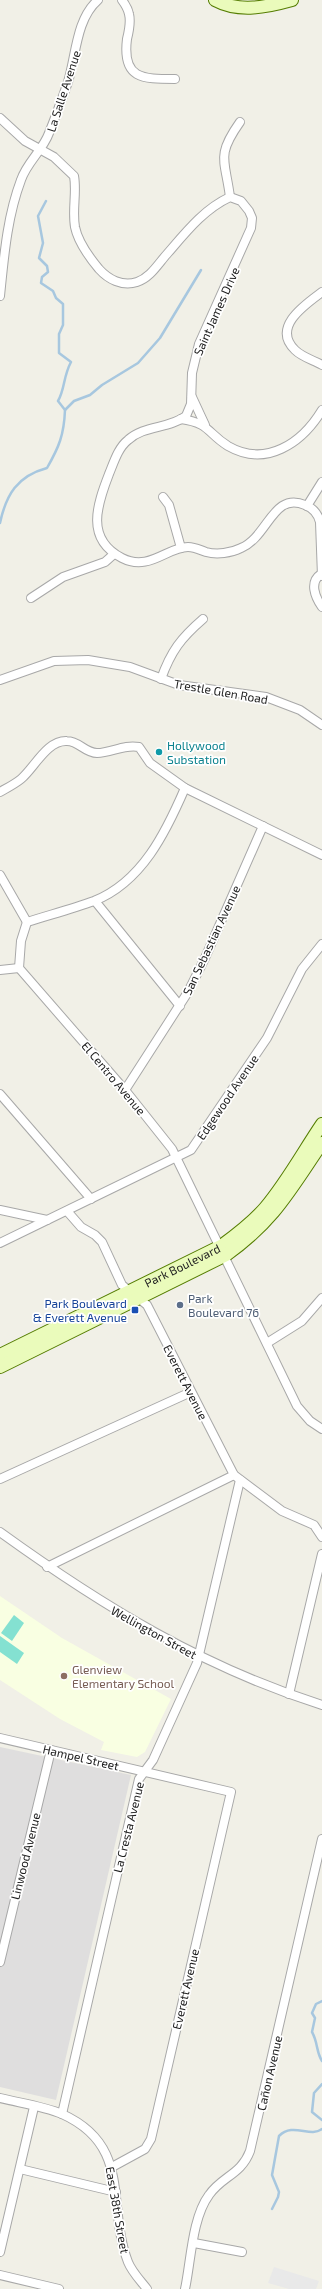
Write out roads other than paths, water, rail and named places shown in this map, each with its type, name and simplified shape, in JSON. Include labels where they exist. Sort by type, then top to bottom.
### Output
[{"type":"main road","points":[[215,0],[245,8],[271,6],[292,0]]},
{"type":"main road","name":"Park Boulevard","points":[[223,1251],[264,1208],[281,1186],[322,1124]]},
{"type":"main road","name":"Park Boulevard","points":[[0,1367],[223,1251],[243,1243],[272,1216],[288,1196],[322,1143]]},
{"type":"main road","name":"Park Boulevard","points":[[0,1355],[135,1296]]},
{"type":"street","name":"La Salle Avenue","points":[[0,296],[7,237],[21,179],[30,162],[48,138],[68,81],[82,26],[87,14],[98,0]]},
{"type":"street","points":[[122,0],[129,13],[126,54],[127,65],[134,73],[144,78],[175,80]]},
{"type":"street","points":[[0,118],[25,141],[54,157],[74,176],[75,228],[91,260],[106,277],[116,282],[136,283],[148,276],[201,217],[215,204],[230,197],[224,165],[224,153],[227,141],[240,122]]},
{"type":"street","name":"Saint James Drive","points":[[181,419],[189,410],[192,397],[192,373],[199,344],[251,228],[252,218],[249,210],[241,201],[230,197]]},
{"type":"street","points":[[322,292],[296,312],[290,320],[288,329],[290,343],[294,350],[322,365]]},
{"type":"street","points":[[192,397],[205,425],[228,446],[249,453],[262,454],[284,449],[306,433],[322,410]]},
{"type":"street","points":[[205,425],[181,419],[134,435],[123,446],[115,459],[100,498],[97,513],[97,526],[101,539],[114,554],[126,560],[148,561],[160,558],[181,548],[189,547],[217,553],[242,548],[258,536],[280,506],[292,502],[308,506],[320,511],[322,575],[317,577],[314,587],[316,598],[322,607]]},
{"type":"street","points":[[308,506],[322,482]]},
{"type":"street","points":[[163,497],[170,505],[181,548]]},
{"type":"street","points":[[31,598],[63,577],[105,562],[114,554]]},
{"type":"street","points":[[161,679],[169,655],[185,634],[203,619]]},
{"type":"street","name":"Trestle Glen Road","points":[[0,680],[54,661],[88,660],[130,667],[161,679],[190,687],[266,697],[300,710],[322,725]]},
{"type":"street","points":[[0,792],[20,780],[48,749],[56,743],[67,741],[76,743],[92,754],[101,754],[132,745],[139,746],[150,763],[186,788],[322,855]]},
{"type":"street","points":[[27,922],[95,900],[124,883],[151,855],[170,824],[186,788]]},
{"type":"street","name":"San Sebastian Avenue","points":[[125,1090],[180,1006],[206,958],[263,826]]},
{"type":"street","points":[[0,875],[27,922],[21,941],[19,968],[0,970]]},
{"type":"street","points":[[95,900],[180,1006]]},
{"type":"street","name":"Edgewood Avenue","points":[[0,1243],[191,1150],[202,1137],[267,1038],[302,969],[322,944]]},
{"type":"street","name":"El Centro Avenue","points":[[19,968],[125,1090],[172,1149],[223,1251],[297,1406],[310,1422],[322,1428]]},
{"type":"street","points":[[0,1094],[91,1199]]},
{"type":"street","points":[[0,1210],[47,1220]]},
{"type":"street","name":"Everett Avenue","points":[[67,1211],[81,1228],[95,1235],[102,1242],[122,1285],[147,1305],[237,1478],[282,1511],[314,1525],[322,1537]]},
{"type":"street","points":[[267,1343],[302,1321],[322,1298]]},
{"type":"street","points":[[0,1479],[191,1392]]},
{"type":"street","points":[[47,1566],[237,1478]]},
{"type":"street","name":"La Cresta Avenue","points":[[62,2114],[139,1779],[153,1760],[199,1656],[237,1478]]},
{"type":"street","name":"Wellington Street","points":[[0,1532],[111,1609],[199,1656],[289,1694],[322,1705]]},
{"type":"street","points":[[289,1694],[322,1554]]},
{"type":"street","name":"Hampel Street","points":[[0,1738],[231,1792]]},
{"type":"street","name":"Linwood Avenue","points":[[0,1962],[51,1750]]},
{"type":"street","name":"Everett Avenue","points":[[112,2167],[145,2148],[151,2139],[231,1792]]},
{"type":"street","name":"Cañon Avenue","points":[[186,2289],[199,2217],[204,2202],[218,2184],[241,2169],[250,2151],[322,1839]]},
{"type":"street","name":"East 38th Street","points":[[0,2098],[62,2114],[94,2135],[112,2167],[126,2255],[132,2270],[147,2289]]},
{"type":"street","points":[[0,2252],[34,2107]]},
{"type":"street","points":[[20,2169],[116,2192]]},
{"type":"street","points":[[194,2243],[242,2252]]},
{"type":"street","points":[[0,2275],[59,2289]]},
{"type":"waterway","points":[[0,523],[6,504],[14,488],[28,476],[47,468],[55,454],[62,434],[65,410],[58,401],[71,362],[59,353],[59,334],[63,325],[63,304],[56,298],[53,291],[41,283],[42,277],[48,272],[47,266],[39,258],[43,243],[38,216],[46,201]]},
{"type":"waterway","points":[[65,410],[74,401],[90,395],[102,385],[138,363],[160,338],[201,270]]},
{"type":"waterway","points":[[322,2001],[316,2004],[312,2013],[315,2018],[312,2032],[322,2061]]},
{"type":"waterway","points":[[322,2084],[314,2093],[312,2112],[322,2120]]},
{"type":"waterway","points":[[272,2209],[279,2192],[272,2175],[279,2136],[290,2130],[312,2132],[322,2129]]},
{"type":"place","name":"Hollywood Substation","points":[[159,752]]},
{"type":"place","name":"Park Boulevard 76","points":[[180,1305]]},
{"type":"place","name":"Park Boulevard & Everett Avenue","points":[[135,1310]]},
{"type":"place","name":"Glenview Elementary School","points":[[64,1676]]}]
